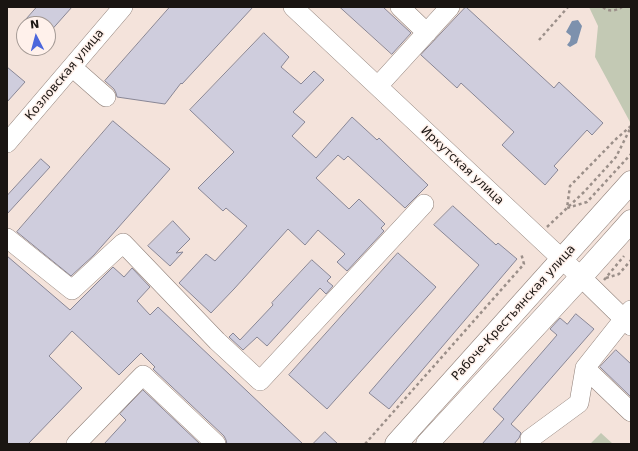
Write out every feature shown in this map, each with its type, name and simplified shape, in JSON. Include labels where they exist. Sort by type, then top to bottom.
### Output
[{"type":"main road","name":"Рабоче-Крестьянская улица","points":[[396,444],[631,182]]},
{"type":"main road","name":"Рабоче-Крестьянская улица","points":[[426,444],[631,221]]},
{"type":"street","name":"Козловская улица","points":[[7,143],[123,7]]},
{"type":"street","name":"Иркутская улица","points":[[293,7],[580,277],[628,318]]},
{"type":"street","points":[[400,7],[427,33]]},
{"type":"street","points":[[378,86],[450,7]]},
{"type":"street","points":[[72,67],[106,97]]},
{"type":"street","points":[[7,238],[72,290],[123,243],[217,341],[260,381],[424,204]]},
{"type":"street","points":[[529,442],[579,403],[585,368],[628,318]]},
{"type":"street","points":[[585,368],[631,412]]},
{"type":"street","points":[[76,444],[143,375],[216,444]]},
{"type":"path","points":[[539,40],[568,7]]},
{"type":"path","points":[[602,7],[611,11],[622,7]]},
{"type":"path","points":[[544,230],[584,192],[616,157],[631,126]]},
{"type":"path","points":[[567,208],[570,186],[616,138],[631,126]]},
{"type":"path","points":[[567,208],[587,202],[631,154]]},
{"type":"path","points":[[365,444],[524,264],[521,253]]},
{"type":"path","points":[[602,282],[626,254]]},
{"type":"path","points":[[605,278],[619,274],[631,260]]},
{"type":"green space","points":[[589,7],[631,7],[630,122],[595,57],[598,26]]},
{"type":"green space","points":[[601,433],[613,444],[590,444]]},
{"type":"water","points":[[578,20],[582,26],[577,43],[570,47],[567,45],[571,36],[566,32],[572,21]]},
{"type":"building","points":[[37,7],[72,7],[56,25],[56,16],[29,16]]},
{"type":"building","points":[[170,7],[253,7],[182,84],[181,83],[165,104],[117,97],[114,89],[105,81]]},
{"type":"building","points":[[340,7],[383,7],[411,33],[392,54]]},
{"type":"building","points":[[466,7],[554,88],[559,82],[603,123],[592,135],[587,130],[554,166],[558,170],[545,185],[502,145],[514,132],[461,83],[457,88],[421,55]]},
{"type":"building","points":[[264,33],[289,57],[281,67],[301,84],[314,71],[324,80],[293,112],[305,122],[292,136],[316,158],[352,117],[377,140],[379,138],[428,185],[405,208],[348,156],[344,160],[338,155],[316,178],[349,209],[359,199],[385,224],[381,228],[384,231],[347,271],[337,262],[345,254],[318,230],[305,245],[288,229],[211,313],[179,283],[206,254],[215,261],[247,226],[226,208],[223,211],[198,188],[234,152],[190,110]]},
{"type":"building","points":[[7,67],[25,82],[7,102]]},
{"type":"building","points":[[113,121],[170,169],[94,255],[71,276],[17,232]]},
{"type":"building","points":[[41,159],[50,167],[7,214],[7,196]]},
{"type":"building","points":[[453,206],[496,245],[498,243],[517,259],[389,409],[369,393],[479,265],[434,225]]},
{"type":"building","points":[[173,221],[190,239],[176,253],[183,252],[170,266],[148,246]]},
{"type":"building","points":[[398,253],[436,287],[327,409],[289,375]]},
{"type":"building","points":[[7,256],[70,310],[113,267],[124,277],[132,268],[150,287],[137,301],[150,315],[158,307],[303,444],[227,444],[224,436],[153,369],[155,367],[141,353],[119,375],[72,331],[49,356],[82,388],[28,444],[7,444]]},
{"type":"building","points":[[312,260],[331,277],[327,281],[333,286],[326,294],[320,288],[267,346],[257,337],[243,350],[229,337],[233,333],[240,340]]},
{"type":"building","points":[[576,314],[594,329],[511,424],[521,433],[519,438],[514,444],[482,444],[504,419],[493,409],[557,335],[550,329],[560,318],[567,324]]},
{"type":"building","points":[[616,350],[631,364],[631,397],[600,367]]},
{"type":"building","points":[[143,390],[200,444],[104,444],[126,420],[120,414]]},
{"type":"building","points":[[325,432],[338,444],[313,444]]}]
